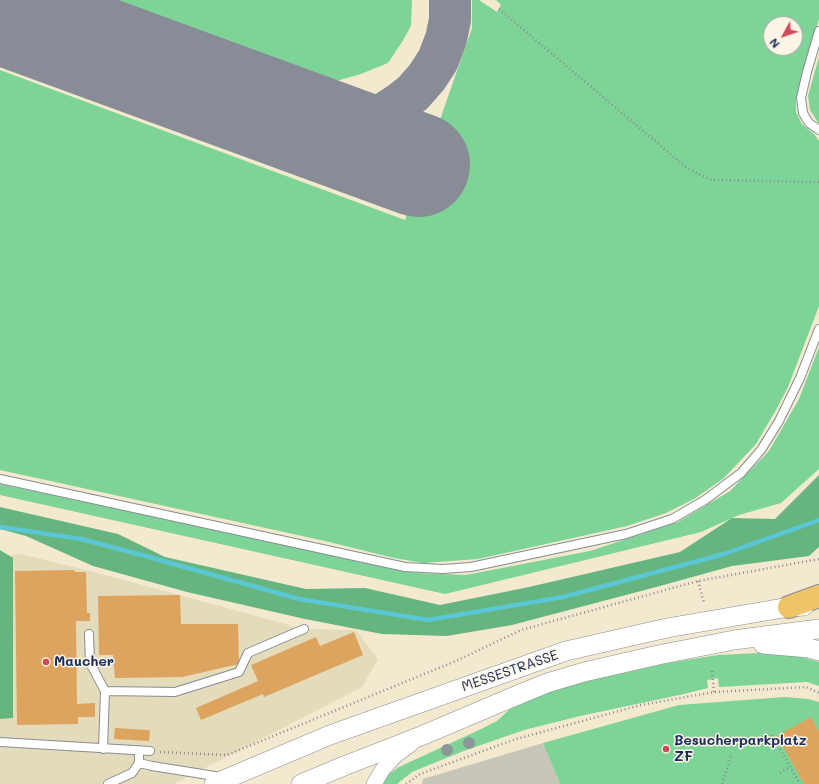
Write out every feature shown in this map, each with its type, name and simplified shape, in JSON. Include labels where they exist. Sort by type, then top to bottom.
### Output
[{"type":"main road","points":[[789,607],[819,596]]},
{"type":"street","name":"MESSESTRASSE","points":[[221,781],[330,735],[566,651],[667,628],[789,607],[819,605]]},
{"type":"street","name":"MESSESTRASSE","points":[[301,784],[547,683],[584,672],[658,655],[734,640],[819,629]]},
{"type":"street","points":[[734,640],[809,648],[819,651]]},
{"type":"street","points":[[374,784],[387,764],[396,755],[421,736]]},
{"type":"lane","points":[[819,31],[801,98],[803,113],[819,136]]},
{"type":"lane","points":[[809,123],[819,130]]},
{"type":"lane","points":[[0,479],[405,567],[471,567],[626,534],[672,519],[705,500],[741,473],[761,450],[779,421],[800,378],[819,330]]},
{"type":"lane","points":[[105,691],[176,692],[239,672],[248,653],[304,629]]},
{"type":"lane","points":[[89,634],[90,663],[105,691],[103,749]]},
{"type":"lane","points":[[0,742],[150,751]]},
{"type":"lane","points":[[108,784],[132,773],[139,763],[139,751]]},
{"type":"lane","points":[[139,763],[221,781]]},
{"type":"path","points":[[499,9],[687,168],[711,180],[819,182]]},
{"type":"path","points":[[150,751],[227,755],[456,661],[520,630],[698,581],[819,559]]},
{"type":"path","points":[[698,581],[704,603]]},
{"type":"path","points":[[712,671],[714,692]]},
{"type":"path","points":[[406,784],[420,774],[516,739],[641,704],[714,692],[806,687],[819,693]]},
{"type":"path","points":[[772,735],[800,784]]},
{"type":"path","points":[[722,784],[732,754]]},
{"type":"path","points":[[780,773],[790,767]]},
{"type":"shaded area","points":[[21,554],[102,574],[304,629],[356,630],[378,659],[362,687],[174,784],[0,784],[0,557]]},
{"type":"shaded area","points":[[543,743],[560,784],[422,784],[423,779]]},
{"type":"green space","points":[[111,0],[412,0],[411,26],[388,63],[361,74],[333,82]]},
{"type":"green space","points":[[472,0],[479,0],[497,12],[501,5],[496,0],[819,0],[819,19],[796,99],[796,112],[802,124],[814,134],[819,141],[819,306],[788,387],[756,444],[724,478],[694,499],[666,513],[627,526],[478,559],[423,563],[394,558],[325,541],[0,470],[0,70],[405,220],[472,28]]},
{"type":"green space","points":[[819,57],[819,124],[810,110],[808,96]]},
{"type":"green space","points":[[819,347],[819,469],[781,503],[739,515],[701,532],[445,594],[0,495],[0,484],[418,573],[466,575],[590,551],[678,522],[730,491],[769,451],[799,399]]},
{"type":"green space","points":[[819,475],[819,547],[809,556],[732,566],[512,625],[447,636],[382,634],[305,619],[187,592],[93,566],[26,536],[0,529],[0,507],[118,534],[165,557],[306,589],[365,588],[440,605],[529,587],[680,552],[732,518],[775,519]]},
{"type":"green space","points":[[0,550],[13,558],[13,718],[0,719]]},
{"type":"green space","points":[[758,653],[803,657],[819,662],[819,686],[807,682],[719,687],[718,678],[707,680],[708,688],[524,730],[461,752],[412,772],[397,784],[384,784],[383,782],[388,775],[399,767],[497,721],[510,709],[520,703],[543,694],[591,680],[668,663],[718,655]]},
{"type":"green space","points":[[785,697],[808,699],[819,702],[819,784],[560,784],[543,743],[679,705]]},
{"type":"building","name":"Maucher","points":[[74,570],[75,572],[86,572],[87,613],[90,613],[90,621],[76,621],[77,704],[95,703],[95,717],[78,717],[78,724],[17,725],[15,571]]},
{"type":"building","points":[[180,595],[181,624],[238,624],[239,664],[182,677],[115,678],[113,655],[99,655],[98,596]]},
{"type":"building","points":[[354,632],[363,655],[264,697],[263,694],[201,720],[196,708],[258,681],[251,665],[316,637],[320,646]]},
{"type":"building","points":[[811,717],[819,732],[819,784],[804,784],[777,736]]},
{"type":"building","points":[[115,728],[150,730],[149,741],[114,739]]},
{"type":"waterway","points":[[0,527],[81,539],[299,599],[428,620],[563,597],[724,554],[819,520]]},
{"type":"taxiway","points":[[287,117],[323,125],[339,125],[371,118],[385,113],[399,104],[413,93],[427,77],[438,60],[446,39],[450,20],[450,0]]},
{"type":"runway","points":[[0,12],[418,165]]},
{"type":"place","name":"Maucher","points":[[46,662]]},
{"type":"place","name":"Besucherparkplatz ZF","points":[[666,749]]}]
